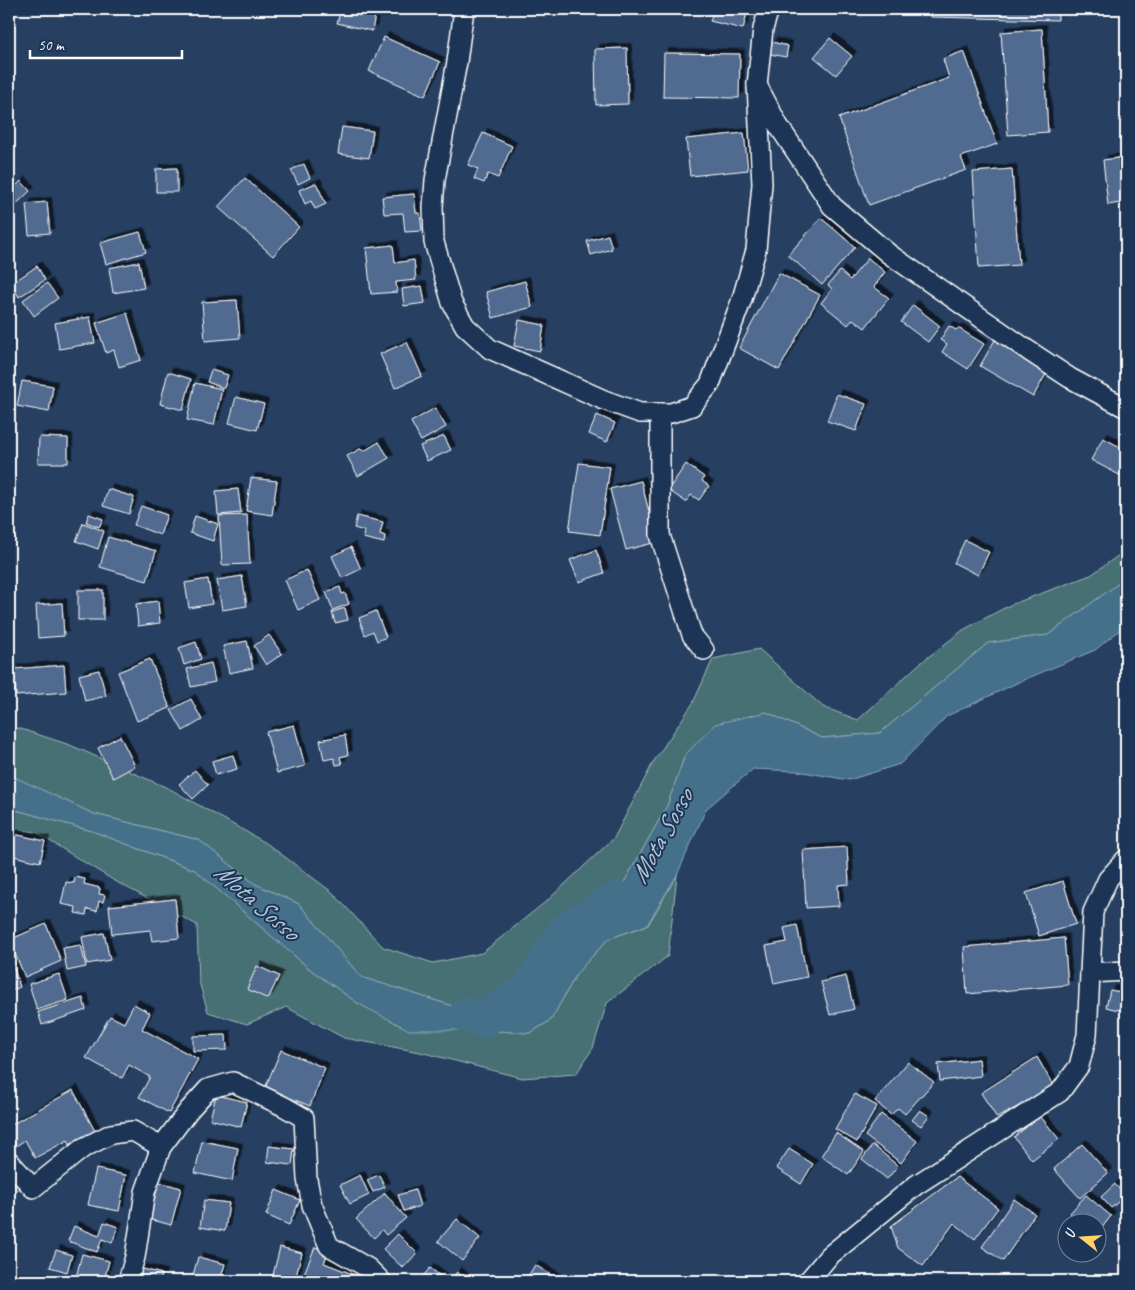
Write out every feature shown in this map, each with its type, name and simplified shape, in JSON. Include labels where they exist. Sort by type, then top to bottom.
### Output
[{"type":"street","points":[[464,9],[458,62],[435,180],[432,207],[434,242],[452,303],[465,326],[490,348],[604,400],[640,413],[660,414],[671,413],[692,406],[710,384],[742,299],[756,250],[762,184],[757,85],[763,29],[769,9]]},
{"type":"street","points":[[757,85],[778,125],[832,206],[889,254],[1029,351],[1070,378],[1126,408]]},
{"type":"street","points":[[660,414],[660,535],[692,635],[704,650]]},
{"type":"street","points":[[808,1281],[828,1256],[916,1185],[1012,1121],[1060,1092],[1079,1066],[1087,1035],[1093,912],[1108,879],[1126,859]]},
{"type":"street","points":[[1090,973],[1126,971]]},
{"type":"street","points":[[128,1281],[135,1257],[145,1192],[161,1148],[189,1110],[208,1089],[232,1082],[304,1118],[307,1179],[312,1205],[329,1246],[368,1268],[381,1281]]},
{"type":"street","points":[[9,1161],[33,1188],[83,1148],[110,1134],[132,1131],[161,1148]]},
{"type":"green space","points":[[1126,550],[1126,578],[1048,635],[988,643],[880,733],[822,738],[766,712],[685,755],[667,806],[622,886],[581,910],[556,965],[527,998],[459,1008],[361,977],[299,904],[255,884],[199,840],[94,814],[9,775],[9,730],[18,728],[70,745],[170,789],[266,843],[332,892],[383,947],[433,963],[482,953],[549,899],[614,838],[654,761],[693,703],[713,659],[759,649],[823,707],[858,720],[918,665],[963,630],[1010,605],[1091,575]]},
{"type":"green space","points":[[9,808],[92,831],[195,870],[311,970],[359,1004],[480,1030],[530,1033],[551,1020],[577,973],[608,939],[648,925],[677,875],[668,956],[607,1003],[593,1048],[576,1074],[522,1078],[420,1052],[344,1038],[286,1007],[247,1024],[208,1012],[199,982],[197,925],[113,880],[35,832],[9,828]]},
{"type":"water","points":[[1126,578],[1126,625],[1095,650],[1021,681],[947,716],[900,764],[849,780],[797,771],[753,769],[706,809],[677,875],[647,925],[608,939],[577,973],[551,1020],[530,1033],[480,1030],[409,1030],[359,1004],[311,970],[195,870],[92,831],[9,808],[10,775],[94,814],[199,840],[255,884],[299,904],[361,977],[459,1008],[527,998],[556,965],[581,910],[622,886],[667,806],[685,755],[715,724],[766,712],[822,738],[880,733],[988,643],[1048,635]]},
{"type":"building","points":[[341,9],[367,9],[366,13],[375,15],[372,31],[337,23]]},
{"type":"building","points":[[714,9],[748,9],[743,29],[710,21]]},
{"type":"building","points":[[931,9],[1058,9],[1058,20],[931,17]]},
{"type":"building","points":[[1042,29],[1048,132],[1008,135],[1001,32]]},
{"type":"building","points":[[384,37],[440,62],[425,96],[369,71]]},
{"type":"building","points":[[830,38],[852,56],[836,75],[814,57]]},
{"type":"building","points":[[772,42],[788,46],[786,57],[770,54]]},
{"type":"building","points":[[627,48],[628,104],[596,105],[595,49]]},
{"type":"building","points":[[964,51],[997,144],[961,157],[966,170],[869,205],[839,118],[949,78],[943,59]]},
{"type":"building","points":[[664,53],[740,54],[739,98],[663,97]]},
{"type":"building","points":[[342,127],[373,131],[369,158],[338,154]]},
{"type":"building","points":[[483,133],[512,146],[498,178],[488,174],[484,183],[474,179],[478,169],[468,165]]},
{"type":"building","points":[[744,133],[748,170],[690,176],[686,139]]},
{"type":"building","points":[[1126,157],[1126,202],[1108,205],[1103,160]]},
{"type":"building","points":[[304,164],[310,178],[298,184],[291,170]]},
{"type":"building","points":[[177,168],[177,192],[156,192],[156,169]]},
{"type":"building","points":[[1012,169],[1019,265],[979,268],[973,172]]},
{"type":"building","points":[[245,178],[299,227],[273,256],[218,207]]},
{"type":"building","points":[[21,181],[30,191],[9,211],[9,193]]},
{"type":"building","points":[[316,183],[326,204],[315,209],[311,201],[305,204],[299,190]]},
{"type":"building","points":[[414,194],[416,213],[420,213],[422,231],[405,232],[403,213],[384,214],[382,197]]},
{"type":"building","points":[[47,202],[50,233],[29,235],[26,204]]},
{"type":"building","points":[[821,218],[855,247],[822,285],[788,255]]},
{"type":"building","points":[[140,232],[146,252],[106,264],[100,243]]},
{"type":"building","points":[[608,235],[612,249],[591,255],[587,241]]},
{"type":"building","points":[[393,245],[395,263],[414,260],[416,280],[396,282],[397,292],[371,294],[366,248]]},
{"type":"building","points":[[868,258],[885,272],[874,287],[889,298],[865,328],[853,319],[848,325],[821,303],[832,289],[828,285],[840,271],[850,280]]},
{"type":"building","points":[[139,262],[144,288],[113,293],[109,268]]},
{"type":"building","points":[[37,266],[45,280],[19,297],[11,284]]},
{"type":"building","points":[[779,273],[820,295],[779,370],[739,348]]},
{"type":"building","points":[[525,281],[532,307],[493,318],[486,292]]},
{"type":"building","points":[[47,283],[58,298],[34,316],[23,300]]},
{"type":"building","points":[[422,286],[425,303],[404,306],[402,289]]},
{"type":"building","points":[[237,300],[240,338],[205,341],[202,302]]},
{"type":"building","points":[[913,305],[940,326],[928,342],[901,322]]},
{"type":"building","points":[[127,313],[141,360],[119,367],[114,350],[106,353],[96,323]]},
{"type":"building","points":[[90,317],[95,343],[59,349],[55,323]]},
{"type":"building","points":[[519,320],[544,325],[540,351],[514,346]]},
{"type":"building","points":[[949,326],[956,330],[958,328],[984,344],[968,369],[942,352],[947,344],[940,340]]},
{"type":"building","points":[[996,338],[1049,369],[1033,397],[980,366]]},
{"type":"building","points":[[407,342],[422,376],[395,388],[380,354]]},
{"type":"building","points":[[211,370],[228,375],[224,388],[207,382]]},
{"type":"building","points":[[168,372],[191,379],[183,410],[160,404]]},
{"type":"building","points":[[22,381],[53,386],[49,412],[17,406]]},
{"type":"building","points":[[195,383],[222,389],[214,425],[187,420]]},
{"type":"building","points":[[837,394],[866,404],[856,431],[827,421]]},
{"type":"building","points":[[236,397],[264,404],[257,430],[229,423]]},
{"type":"building","points":[[435,408],[446,427],[421,441],[411,422]]},
{"type":"building","points":[[597,415],[615,423],[607,442],[589,434]]},
{"type":"building","points":[[444,436],[451,450],[427,461],[420,446]]},
{"type":"building","points":[[39,437],[68,438],[68,463],[38,463]]},
{"type":"building","points":[[1103,438],[1126,450],[1125,478],[1091,460]]},
{"type":"building","points":[[379,442],[389,458],[358,476],[347,456],[360,449],[364,451]]},
{"type":"building","points":[[579,463],[610,467],[600,535],[569,531]]},
{"type":"building","points":[[686,464],[704,477],[702,481],[709,486],[699,500],[691,495],[686,502],[668,490]]},
{"type":"building","points":[[251,478],[277,481],[272,515],[246,511]]},
{"type":"building","points":[[641,481],[657,542],[626,550],[610,489]]},
{"type":"building","points":[[108,489],[134,497],[129,514],[103,506]]},
{"type":"building","points":[[238,489],[241,513],[218,515],[216,491]]},
{"type":"building","points":[[141,506],[167,515],[160,535],[134,525]]},
{"type":"building","points":[[89,514],[103,519],[99,527],[86,522]]},
{"type":"building","points":[[247,515],[250,564],[222,565],[219,516]]},
{"type":"building","points":[[195,516],[218,524],[213,541],[190,533]]},
{"type":"building","points":[[357,516],[383,522],[380,534],[385,536],[384,543],[363,538],[364,531],[354,528]]},
{"type":"building","points":[[83,523],[104,531],[98,549],[76,541]]},
{"type":"building","points":[[108,537],[156,551],[147,581],[100,567]]},
{"type":"building","points":[[965,540],[989,552],[978,575],[954,563]]},
{"type":"building","points":[[351,547],[361,569],[342,578],[332,556]]},
{"type":"building","points":[[596,550],[604,573],[579,582],[570,560]]},
{"type":"building","points":[[307,570],[320,600],[298,610],[285,580]]},
{"type":"building","points":[[242,576],[247,606],[222,610],[217,580]]},
{"type":"building","points":[[208,579],[212,604],[189,608],[185,583]]},
{"type":"building","points":[[340,587],[342,594],[345,593],[349,604],[333,610],[326,592]]},
{"type":"building","points":[[78,590],[103,590],[103,620],[78,620]]},
{"type":"building","points":[[158,601],[160,623],[138,626],[136,604]]},
{"type":"building","points":[[62,603],[64,636],[38,638],[36,605]]},
{"type":"building","points":[[345,608],[348,620],[335,623],[332,612]]},
{"type":"building","points":[[376,611],[386,637],[377,641],[373,631],[365,635],[359,618]]},
{"type":"building","points":[[269,635],[282,654],[266,665],[254,646]]},
{"type":"building","points":[[247,641],[253,668],[229,673],[223,646]]},
{"type":"building","points":[[196,642],[201,659],[184,665],[179,648]]},
{"type":"building","points":[[150,659],[170,708],[137,721],[118,672]]},
{"type":"building","points":[[211,663],[215,682],[191,687],[187,669]]},
{"type":"building","points":[[64,665],[66,692],[16,696],[14,669]]},
{"type":"building","points":[[99,670],[106,696],[85,701],[79,675]]},
{"type":"building","points":[[191,699],[202,720],[183,731],[171,710]]},
{"type":"building","points":[[294,725],[305,766],[277,773],[266,732]]},
{"type":"building","points":[[345,735],[348,755],[340,757],[342,764],[336,765],[334,758],[324,760],[320,740]]},
{"type":"building","points":[[120,736],[135,766],[113,778],[98,748]]},
{"type":"building","points":[[233,755],[237,769],[216,775],[212,761]]},
{"type":"building","points":[[195,770],[208,785],[193,799],[179,784]]},
{"type":"building","points":[[9,833],[45,841],[40,862],[9,855]]},
{"type":"building","points":[[847,847],[849,884],[838,885],[839,906],[806,908],[803,850]]},
{"type":"building","points":[[75,877],[85,879],[84,884],[100,888],[99,894],[105,895],[103,902],[99,901],[97,911],[87,909],[86,915],[75,913],[76,907],[61,904],[66,882],[74,883]]},
{"type":"building","points":[[1063,881],[1076,924],[1039,936],[1026,893]]},
{"type":"building","points":[[175,899],[179,938],[152,941],[150,930],[112,934],[109,906]]},
{"type":"building","points":[[46,924],[61,961],[25,977],[9,940]]},
{"type":"building","points":[[797,925],[807,977],[774,984],[766,946],[787,942],[784,928]]},
{"type":"building","points":[[104,933],[110,960],[87,964],[82,937]]},
{"type":"building","points":[[1064,938],[1068,985],[967,994],[964,947]]},
{"type":"building","points":[[81,945],[86,967],[67,971],[63,948]]},
{"type":"building","points":[[9,954],[20,987],[9,992]]},
{"type":"building","points":[[257,966],[279,976],[268,999],[247,989]]},
{"type":"building","points":[[59,974],[68,1000],[37,1010],[29,984]]},
{"type":"building","points":[[846,976],[854,1009],[830,1015],[821,982]]},
{"type":"building","points":[[1110,990],[1126,993],[1126,1012],[1106,1007]]},
{"type":"building","points":[[83,998],[86,1010],[42,1025],[38,1012]]},
{"type":"building","points":[[134,1004],[150,1013],[142,1029],[198,1059],[169,1113],[139,1097],[150,1077],[129,1065],[122,1078],[86,1058],[110,1016],[124,1023]]},
{"type":"building","points":[[226,1035],[227,1050],[193,1051],[193,1036]]},
{"type":"building","points":[[281,1050],[325,1068],[310,1106],[265,1088]]},
{"type":"building","points":[[1037,1057],[1054,1087],[997,1118],[981,1093]]},
{"type":"building","points":[[979,1059],[981,1076],[940,1081],[938,1064]]},
{"type":"building","points":[[908,1062],[934,1082],[905,1114],[898,1108],[891,1115],[875,1101]]},
{"type":"building","points":[[73,1090],[96,1133],[71,1147],[68,1140],[35,1158],[25,1140],[16,1146],[9,1133],[9,1126]]},
{"type":"building","points":[[855,1094],[877,1106],[857,1142],[835,1129]]},
{"type":"building","points":[[216,1095],[247,1102],[241,1127],[210,1119]]},
{"type":"building","points":[[920,1110],[929,1116],[921,1126],[912,1120]]},
{"type":"building","points":[[881,1114],[917,1141],[901,1163],[865,1136]]},
{"type":"building","points":[[1040,1116],[1059,1139],[1032,1160],[1014,1137]]},
{"type":"building","points":[[836,1133],[864,1152],[848,1175],[821,1156]]},
{"type":"building","points":[[202,1141],[238,1148],[232,1181],[195,1173]]},
{"type":"building","points":[[1082,1144],[1108,1173],[1080,1198],[1054,1169]]},
{"type":"building","points":[[873,1145],[898,1166],[887,1179],[862,1159]]},
{"type":"building","points":[[269,1146],[294,1149],[292,1165],[267,1162]]},
{"type":"building","points":[[789,1149],[813,1164],[801,1184],[776,1168]]},
{"type":"building","points":[[96,1169],[126,1175],[119,1211],[88,1205]]},
{"type":"building","points":[[9,1171],[22,1185],[9,1199]]},
{"type":"building","points":[[360,1175],[369,1195],[350,1204],[340,1185]]},
{"type":"building","points":[[379,1175],[385,1187],[373,1192],[367,1180]]},
{"type":"building","points":[[957,1177],[998,1208],[975,1239],[954,1223],[923,1266],[898,1248],[891,1226]]},
{"type":"building","points":[[159,1182],[181,1188],[171,1225],[149,1219]]},
{"type":"building","points":[[1115,1184],[1125,1196],[1111,1208],[1101,1197]]},
{"type":"building","points":[[276,1190],[300,1200],[289,1225],[266,1215]]},
{"type":"building","points":[[415,1190],[420,1206],[404,1211],[398,1195]]},
{"type":"building","points":[[385,1193],[406,1218],[386,1235],[382,1230],[374,1238],[356,1219]]},
{"type":"building","points":[[1086,1195],[1106,1212],[1071,1212]]},
{"type":"building","points":[[1014,1199],[1035,1214],[1003,1261],[982,1247]]},
{"type":"building","points":[[204,1200],[229,1203],[225,1231],[200,1227]]},
{"type":"building","points":[[457,1219],[480,1238],[462,1261],[438,1241]]},
{"type":"building","points":[[104,1222],[118,1227],[112,1243],[102,1239],[97,1252],[68,1241],[74,1226],[99,1236]]},
{"type":"building","points":[[398,1234],[417,1253],[403,1268],[383,1249]]},
{"type":"building","points":[[280,1247],[302,1253],[295,1280],[273,1275]]},
{"type":"building","points":[[315,1247],[328,1252],[324,1263],[360,1277],[358,1281],[301,1281]]},
{"type":"building","points":[[56,1250],[72,1255],[67,1272],[50,1267]]},
{"type":"building","points":[[82,1254],[109,1261],[104,1281],[75,1281]]},
{"type":"building","points":[[198,1257],[225,1264],[220,1281],[192,1279]]},
{"type":"building","points":[[535,1265],[561,1281],[525,1281]]},
{"type":"building","points":[[139,1268],[162,1274],[160,1281],[136,1281]]},
{"type":"building","points":[[430,1268],[447,1281],[419,1281]]},
{"type":"building","points":[[457,1272],[468,1281],[450,1281]]},
{"type":"waterway","name":"Mota Sosso","points":[[467,1015],[482,1020],[531,987],[566,930],[618,899]]}]
